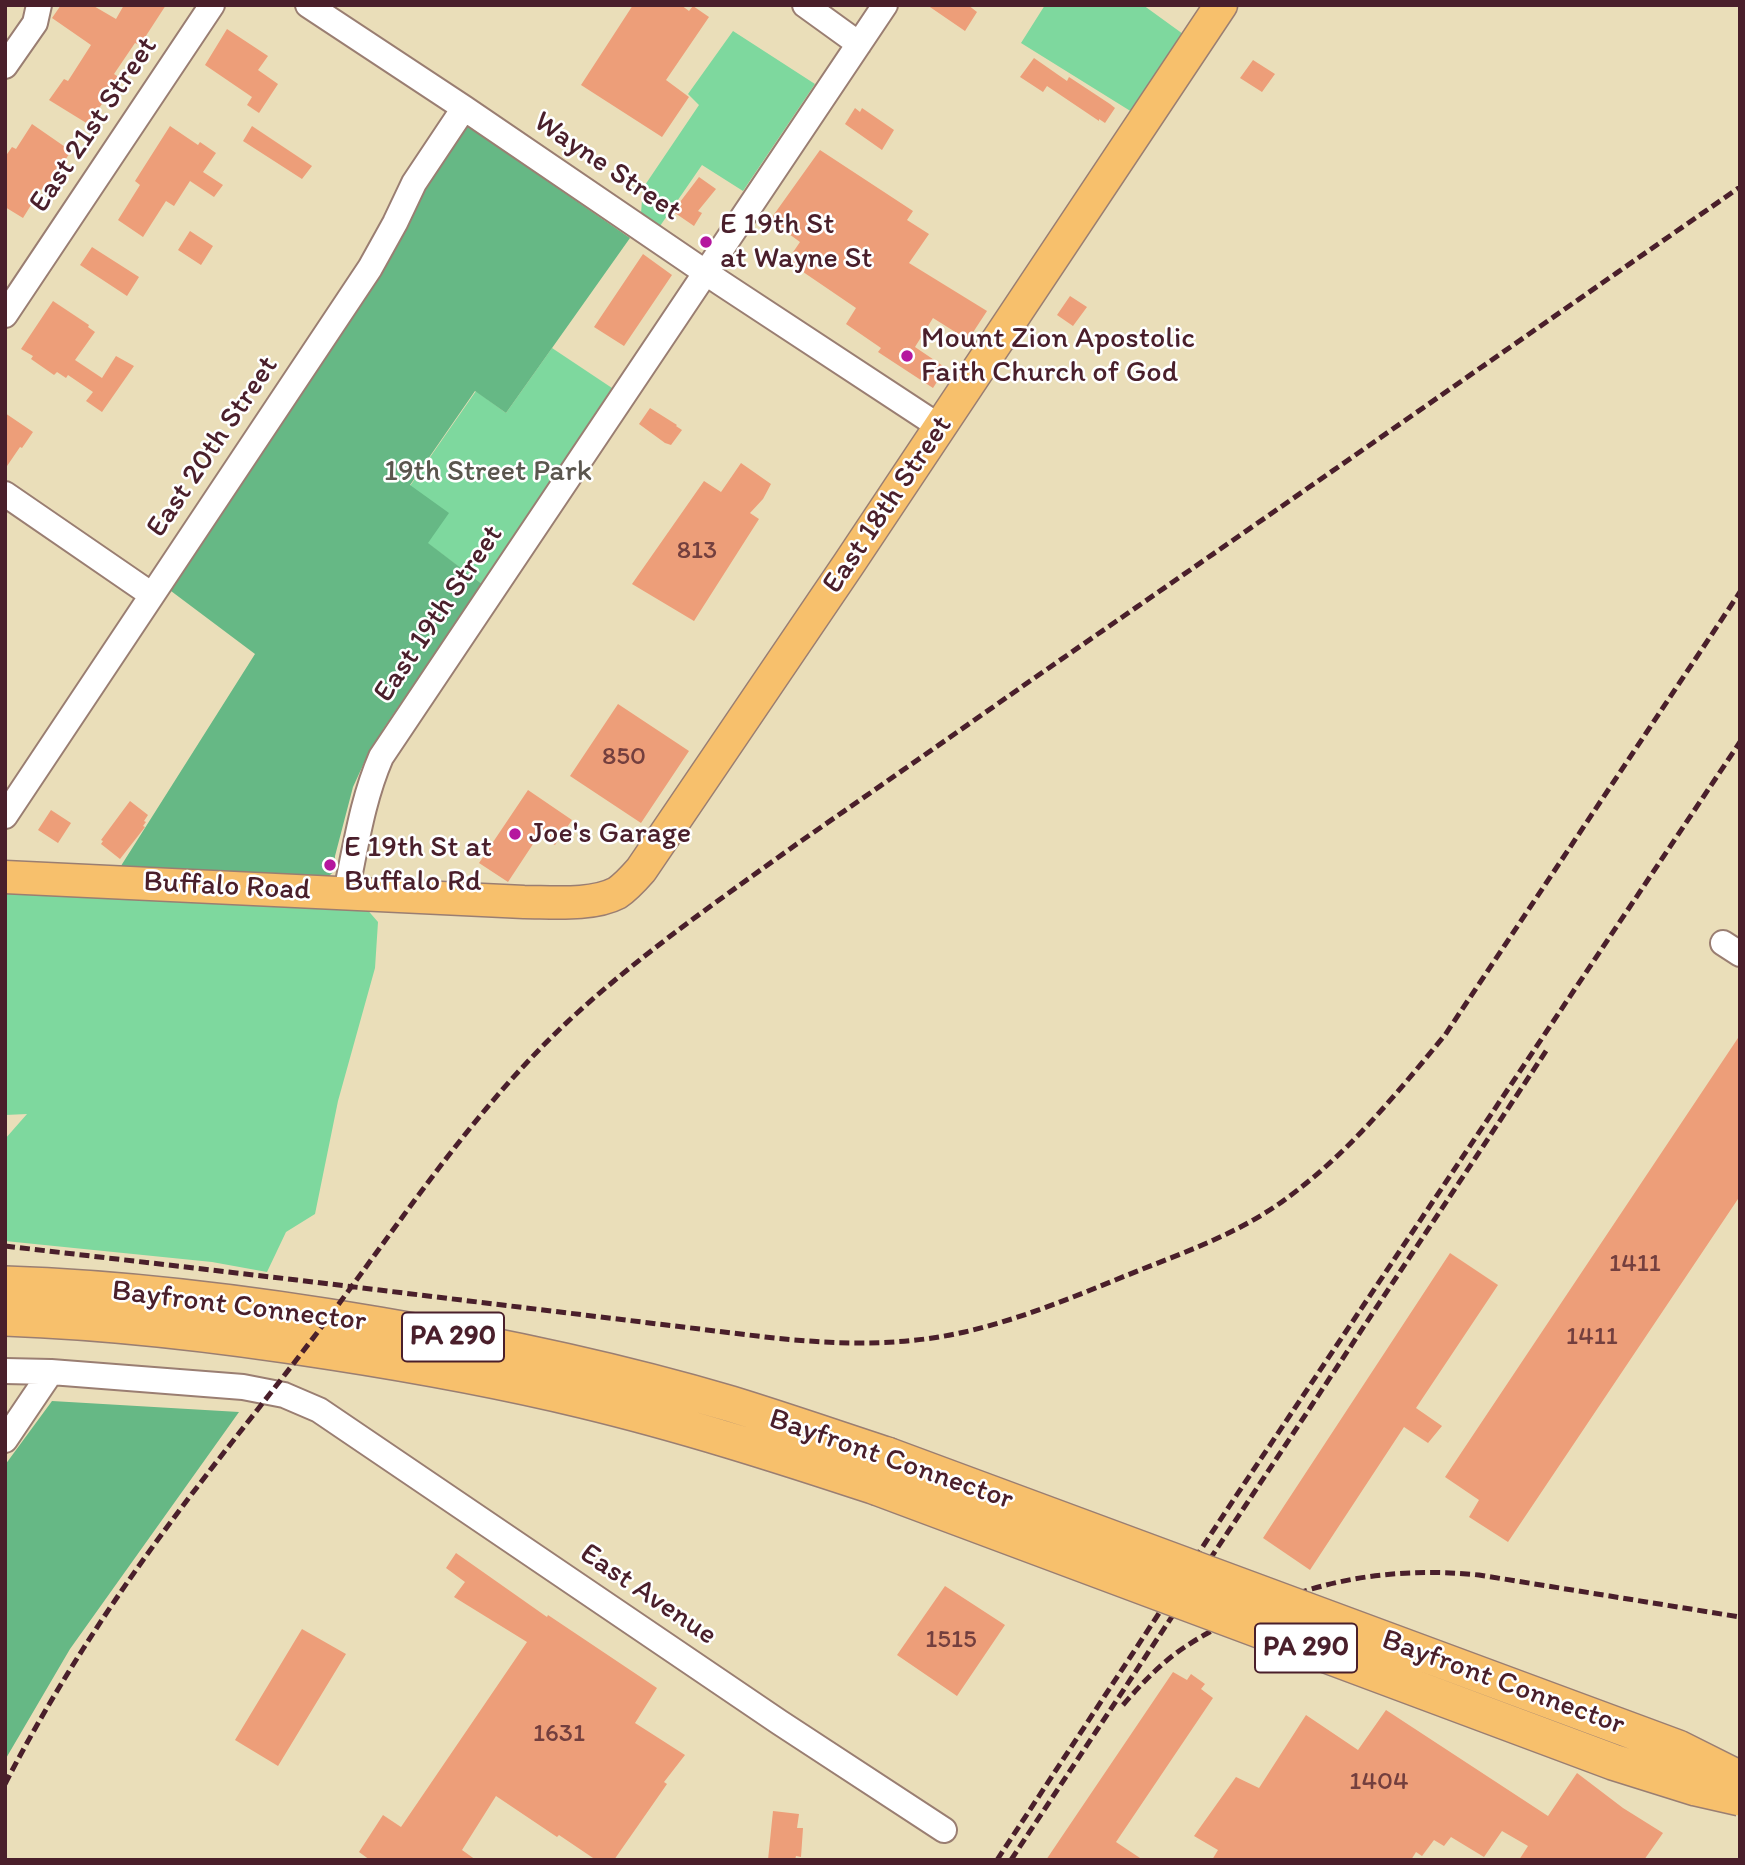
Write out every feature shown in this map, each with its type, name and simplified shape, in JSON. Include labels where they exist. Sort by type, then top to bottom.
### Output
[{"type":"highway","name":"Bayfront Connector","points":[[5,1284],[157,1294],[296,1311],[463,1339],[595,1368],[730,1404],[882,1471],[1613,1762],[1696,1788],[1740,1798]]},
{"type":"highway","name":"Bayfront Connector","points":[[5,1318],[146,1328],[249,1339],[483,1378],[583,1400],[713,1435],[882,1471],[1678,1748],[1740,1779]]},
{"type":"main road","name":"East 18th Street","points":[[616,893],[641,870],[1221,5]]},
{"type":"main road","name":"Buffalo Road","points":[[5,877],[524,902],[577,901],[616,893]]},
{"type":"street","points":[[5,66],[35,23],[39,5]]},
{"type":"street","name":"East 21st Street","points":[[5,315],[212,5]]},
{"type":"street","name":"Wayne Street","points":[[308,5],[940,427]]},
{"type":"street","points":[[805,5],[859,44]]},
{"type":"street","name":"East 19th Street","points":[[346,892],[363,806],[381,757],[885,5]]},
{"type":"street","name":"East 20th Street","points":[[5,816],[370,268],[414,183],[464,108]]},
{"type":"street","points":[[5,494],[152,595]]},
{"type":"street","name":"East Avenue","points":[[5,1371],[243,1387],[284,1395],[319,1410],[768,1715],[944,1830]]},
{"type":"street","points":[[5,1440],[51,1372]]},
{"type":"green space","points":[[1045,5],[1143,5],[1183,34],[1132,112],[1021,43]]},
{"type":"green space","points":[[733,31],[815,84],[743,191],[702,165],[660,226],[641,213],[643,188],[699,105],[688,94]]},
{"type":"green space","points":[[464,127],[469,127],[630,238],[506,413],[475,391],[410,485],[449,513],[428,543],[482,584],[384,728],[364,763],[353,787],[335,856],[334,871],[328,877],[119,869],[255,654],[167,588],[413,201]]},
{"type":"green space","name":"19th Street Park","points":[[552,348],[612,388],[482,584],[427,543],[410,486],[476,391],[506,413]]},
{"type":"green space","points":[[5,890],[365,907],[378,922],[375,968],[338,1101],[315,1214],[286,1232],[267,1272],[212,1262],[5,1241],[5,1139],[27,1114],[5,1115]]},
{"type":"green space","points":[[52,1401],[239,1412],[70,1649],[5,1760],[5,1465]]},
{"type":"building","points":[[61,5],[92,5],[116,19],[124,5],[166,5],[140,45],[135,43],[114,74],[120,78],[88,124],[49,100],[64,79],[68,81],[91,45],[52,18]]},
{"type":"building","points":[[633,5],[681,5],[689,11],[693,6],[709,17],[666,80],[689,97],[662,137],[581,85]]},
{"type":"building","points":[[927,5],[968,5],[977,12],[965,31]]},
{"type":"building","points":[[227,29],[268,56],[258,70],[278,84],[259,113],[247,105],[252,97],[205,65]]},
{"type":"building","points":[[1034,58],[1067,81],[1069,77],[1115,108],[1105,123],[1047,86],[1043,92],[1020,77]]},
{"type":"building","points":[[1253,60],[1275,74],[1262,92],[1240,78]]},
{"type":"building","points":[[855,108],[860,112],[862,108],[894,130],[882,150],[845,124]]},
{"type":"building","points":[[32,124],[71,151],[45,192],[41,189],[23,218],[5,207],[5,157],[12,147],[16,149]]},
{"type":"building","points":[[170,126],[198,145],[200,142],[216,153],[203,172],[223,185],[214,197],[190,181],[174,206],[166,201],[143,237],[118,220],[140,185],[135,181]]},
{"type":"building","points":[[252,126],[312,166],[302,179],[243,141]]},
{"type":"building","points":[[820,150],[913,211],[907,220],[929,234],[909,263],[987,311],[968,340],[933,318],[915,347],[946,368],[933,388],[878,352],[881,348],[846,324],[856,308],[787,261],[800,242],[770,220]]},
{"type":"building","points":[[699,177],[716,189],[698,211],[702,213],[694,226],[675,213]]},
{"type":"building","points":[[190,231],[213,246],[201,265],[178,250]]},
{"type":"building","points":[[92,247],[139,277],[127,296],[80,265]]},
{"type":"building","points":[[643,254],[672,275],[624,346],[594,327]]},
{"type":"building","points":[[1070,296],[1087,307],[1073,326],[1057,315]]},
{"type":"building","points":[[53,301],[95,332],[75,360],[102,378],[116,356],[134,366],[102,412],[86,401],[93,392],[68,375],[66,378],[57,372],[54,375],[21,349]]},
{"type":"building","points":[[650,408],[682,430],[671,445],[639,424]]},
{"type":"building","points":[[5,413],[33,432],[5,469]]},
{"type":"building","points":[[741,463],[771,484],[763,499],[750,513],[759,519],[694,621],[632,584],[704,481],[721,492]]},
{"type":"building","points":[[618,704],[689,751],[641,823],[570,776]]},
{"type":"building","points":[[528,790],[572,820],[555,845],[539,835],[508,882],[479,863]]},
{"type":"building","points":[[130,801],[148,815],[144,821],[145,827],[120,859],[101,844],[101,840]]},
{"type":"building","points":[[51,810],[71,823],[58,843],[38,830]]},
{"type":"building","points":[[1740,1035],[1740,1196],[1508,1542],[1469,1517],[1479,1500],[1445,1477]]},
{"type":"building","points":[[1450,1253],[1498,1285],[1416,1408],[1442,1426],[1428,1443],[1404,1427],[1310,1570],[1263,1538]]},
{"type":"building","points":[[456,1553],[547,1617],[548,1615],[657,1688],[635,1723],[685,1755],[664,1782],[667,1784],[614,1860],[596,1860],[496,1796],[462,1850],[476,1860],[370,1860],[359,1852],[383,1815],[401,1827],[527,1642],[454,1597],[465,1582],[446,1568]]},
{"type":"building","points":[[945,1586],[1005,1625],[957,1696],[897,1655]]},
{"type":"building","points":[[302,1629],[346,1654],[278,1766],[235,1740]]},
{"type":"building","points":[[1173,1672],[1187,1680],[1191,1674],[1205,1684],[1201,1689],[1213,1698],[1116,1842],[1143,1860],[1046,1860]]},
{"type":"building","points":[[1386,1710],[1548,1816],[1577,1773],[1623,1808],[1663,1833],[1644,1860],[1519,1860],[1528,1846],[1502,1831],[1484,1857],[1451,1837],[1444,1846],[1434,1840],[1422,1856],[1416,1852],[1411,1860],[1212,1860],[1218,1850],[1194,1836],[1236,1777],[1259,1788],[1306,1715],[1358,1750]]},
{"type":"building","points":[[773,1811],[799,1814],[797,1828],[803,1828],[801,1857],[796,1856],[795,1860],[768,1860]]},
{"type":"railway","points":[[5,1784],[86,1644],[179,1511],[308,1345],[474,1123],[506,1085],[576,1014],[655,948],[794,846],[1740,187]]},
{"type":"railway","points":[[5,1246],[812,1341],[884,1343],[931,1338],[979,1329],[1049,1306],[1235,1230],[1287,1198],[1352,1142],[1445,1035],[1740,592]]},
{"type":"railway","points":[[997,1860],[1236,1496],[1740,742]]},
{"type":"railway","points":[[1011,1860],[1548,1048]]},
{"type":"railway","points":[[1123,1705],[1171,1657],[1227,1623],[1319,1587],[1380,1575],[1479,1575],[1740,1617]]},
{"type":"place","name":"E 19th St at Wayne St","points":[[706,242]]},
{"type":"place","name":"Mount Zion Apostolic Faith Church of God","points":[[907,356]]},
{"type":"place","name":"Joe's Garage","points":[[515,834]]},
{"type":"place","name":"E 19th St at Buffalo Rd","points":[[330,865]]}]
